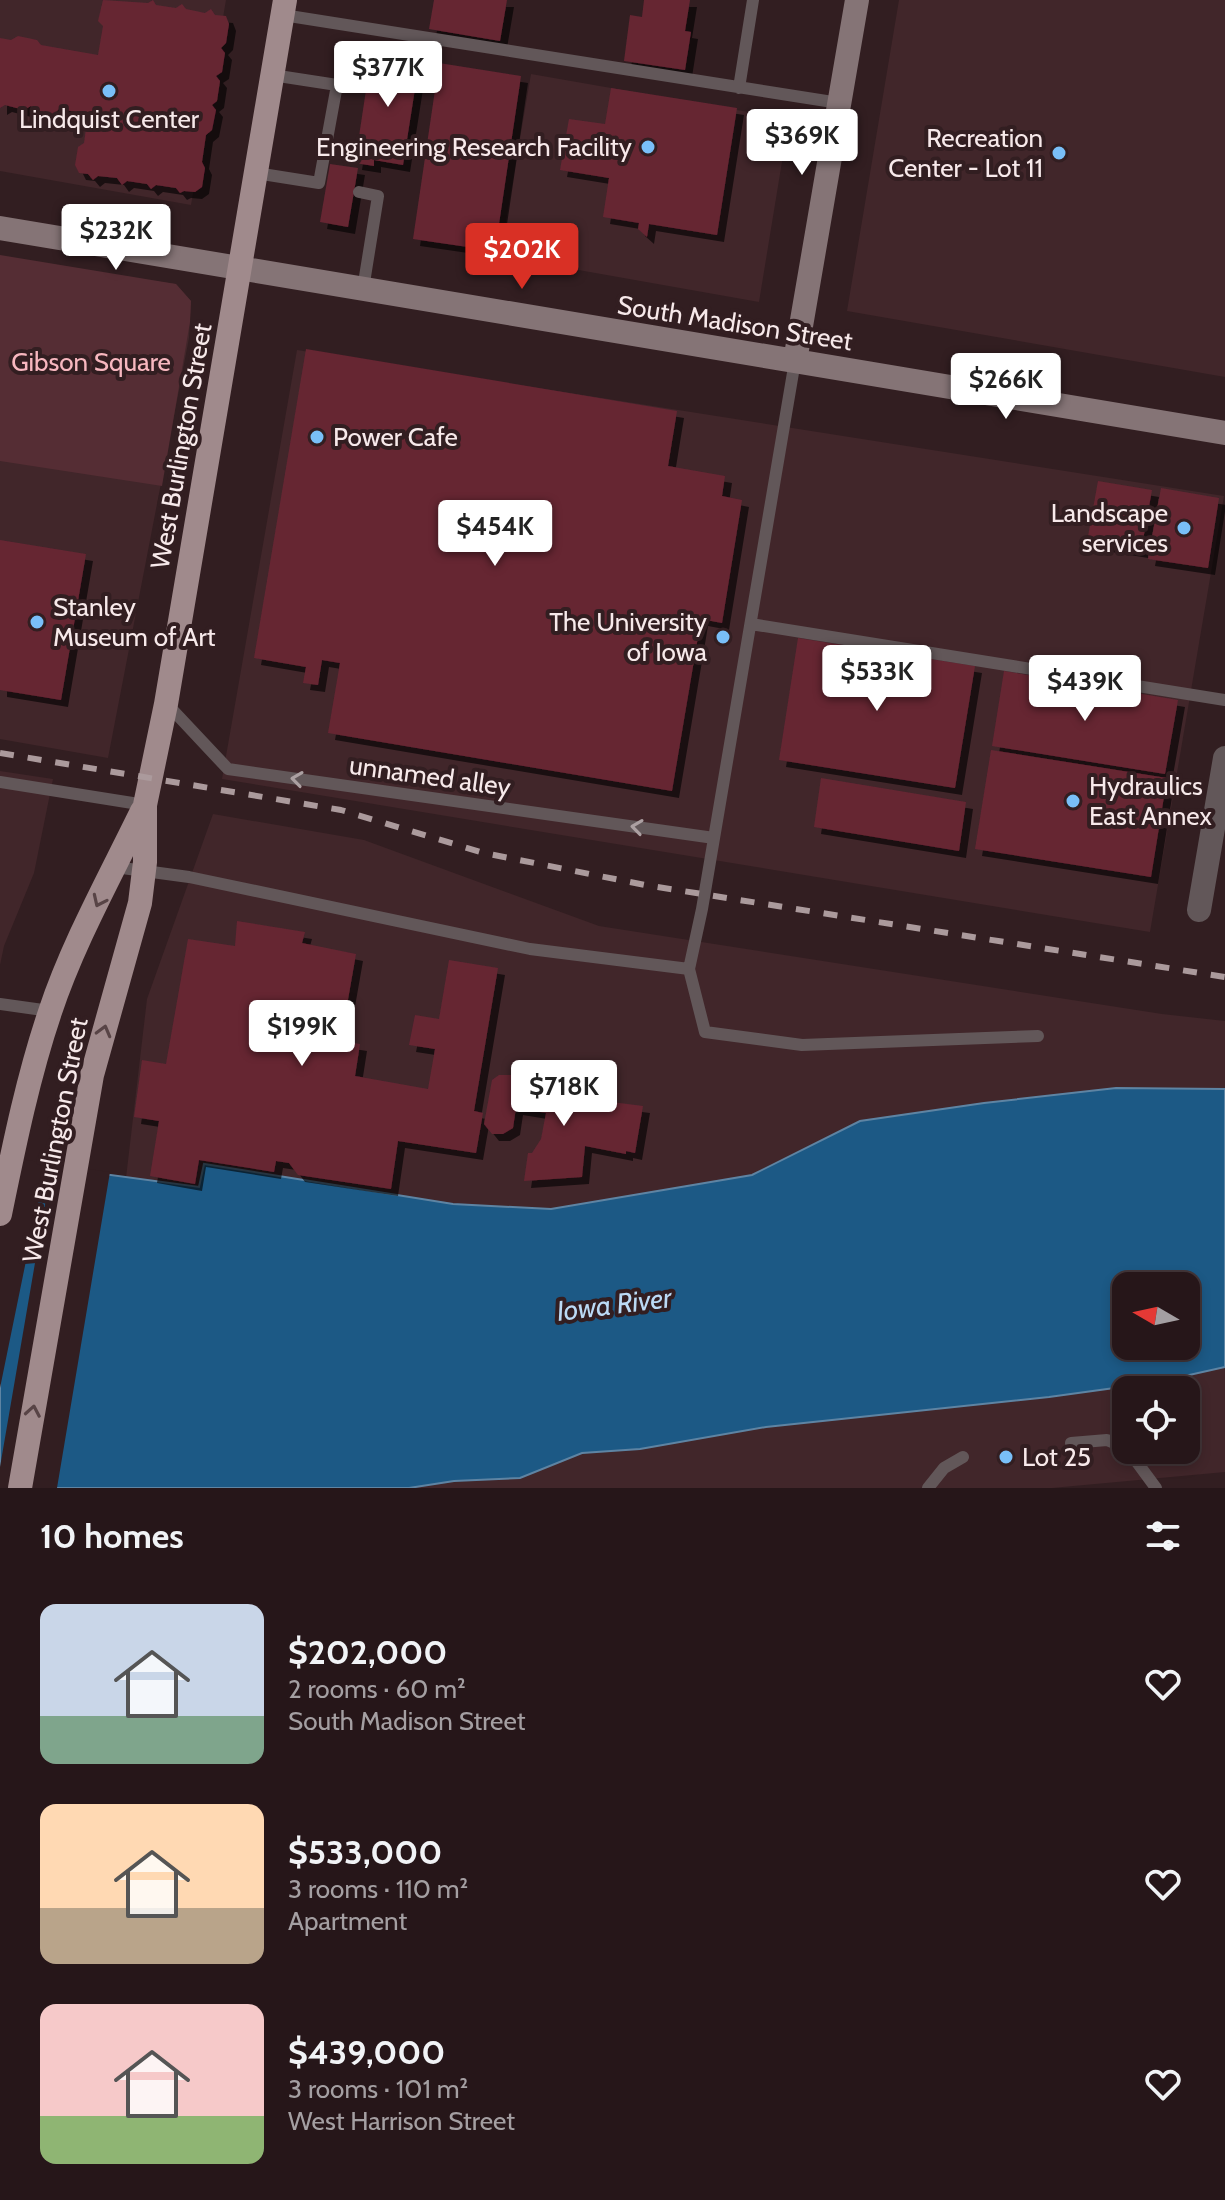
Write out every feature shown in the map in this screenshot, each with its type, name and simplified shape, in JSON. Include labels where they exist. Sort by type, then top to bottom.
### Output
[{"type":"main road","name":"West Burlington Street","points":[[20,1488],[92,1075],[140,903],[145,805],[166,704],[284,8]]},
{"type":"main road","name":"West Burlington Street","points":[[0,1214],[19,1124],[50,1011],[74,952],[145,805]]},
{"type":"street","points":[[795,361],[857,0]]},
{"type":"street","name":"South Madison Street","points":[[0,228],[1225,433]]},
{"type":"street","points":[[1199,910],[1220,824],[1225,758]]},
{"type":"lane","points":[[739,88],[753,0]]},
{"type":"lane","points":[[284,8],[839,103]]},
{"type":"lane","points":[[256,173],[319,183],[337,85],[272,75]]},
{"type":"lane","points":[[359,192],[378,196],[363,289]]},
{"type":"lane","points":[[795,361],[689,969],[705,1032],[802,1045],[1038,1036]]},
{"type":"lane","points":[[751,624],[1225,700]]},
{"type":"lane","name":"unnamed alley","points":[[166,704],[228,769],[714,838]]},
{"type":"lane","points":[[0,782],[145,805]]},
{"type":"lane","points":[[115,867],[189,877],[530,949],[689,969]]},
{"type":"lane","points":[[0,1004],[50,1011]]},
{"type":"lane","points":[[1071,1443],[1112,1442]]},
{"type":"lane","points":[[928,1488],[944,1468],[963,1457]]},
{"type":"lane","points":[[1138,1464],[1156,1488]]},
{"type":"shaded area","name":"Lindquist Center","points":[[0,0],[226,0],[191,205],[0,171]]},
{"type":"shaded area","name":"Recreation Center - Lot 11","points":[[899,0],[1225,0],[1225,377],[847,311]]},
{"type":"shaded area","points":[[531,74],[789,119],[759,302],[500,256]]},
{"type":"shaded area","points":[[0,260],[176,284],[191,301],[189,338],[108,758],[0,739]]},
{"type":"shaded area","name":"The University of Iowa","points":[[297,350],[1224,496],[1150,932],[222,779]]},
{"type":"shaded area","points":[[0,771],[53,779],[34,873],[4,946],[0,965]]},
{"type":"shaded area","points":[[213,814],[364,840],[599,926],[1162,1014],[1225,1021],[1225,1089],[1116,1088],[860,1121],[752,1175],[551,1209],[453,1204],[205,1164],[200,1187],[126,1178],[147,999]]},
{"type":"shaded area","points":[[1225,1367],[1225,1472],[1052,1488],[409,1488],[454,1481],[520,1478],[582,1453],[640,1449],[766,1427],[1112,1388],[1112,1464],[1200,1464],[1200,1376],[1185,1376]]},
{"type":"green space","name":"Gibson Square","points":[[0,255],[176,284],[191,301],[162,486],[0,461]]},
{"type":"water","name":"Iowa River","points":[[1116,1088],[1225,1089],[1225,1367],[1185,1376],[1112,1376],[1112,1388],[1049,1397],[766,1427],[640,1449],[582,1453],[520,1478],[454,1481],[409,1488],[0,1488],[0,1160],[199,1187],[204,1164],[453,1204],[551,1209],[752,1175],[860,1121]]},
{"type":"pier","points":[[0,1156],[46,1163],[0,1388]]},
{"type":"pier","points":[[52,1164],[110,1172],[57,1488],[0,1488],[0,1467]]},
{"type":"building","name":"Lindquist Center","points":[[103,0],[148,3],[153,0],[156,5],[176,8],[182,4],[186,9],[205,13],[211,9],[215,15],[226,16],[229,24],[226,43],[221,48],[225,53],[222,72],[216,76],[220,81],[217,101],[212,105],[216,110],[212,130],[206,135],[202,187],[195,192],[180,193],[176,188],[156,185],[151,189],[147,184],[127,181],[122,185],[117,178],[98,176],[93,180],[88,174],[79,173],[75,165],[78,147],[84,143],[88,114],[59,109],[54,114],[34,111],[31,106],[24,110],[5,105],[0,108],[0,38],[11,40],[18,36],[37,40],[41,45],[98,55],[103,26],[98,21]]},
{"type":"building","points":[[434,0],[507,0],[500,41],[429,29]]},
{"type":"building","points":[[644,0],[690,0],[685,31],[691,32],[685,70],[624,61],[630,15],[642,17]]},
{"type":"building","points":[[380,50],[420,57],[403,165],[374,160],[374,166],[355,163],[369,70],[377,71]]},
{"type":"building","points":[[439,63],[521,76],[495,251],[413,239]]},
{"type":"building","name":"Engineering Research Facility","points":[[611,88],[737,108],[717,235],[649,224],[647,237],[638,229],[639,223],[603,217],[609,178],[560,170],[569,119],[605,124]]},
{"type":"building","points":[[330,164],[358,168],[348,227],[320,222]]},
{"type":"building","points":[[306,349],[677,411],[668,466],[725,476],[722,496],[742,500],[722,623],[701,619],[672,791],[328,733],[340,663],[322,660],[318,685],[303,683],[306,667],[254,658]]},
{"type":"building","points":[[1098,481],[1152,490],[1141,551],[1087,542]]},
{"type":"building","name":"Landscape services","points":[[1161,488],[1219,498],[1208,568],[1148,559]]},
{"type":"building","name":"Stanley Museum of Art","points":[[0,540],[86,554],[61,700],[0,690]]},
{"type":"building","points":[[798,638],[975,666],[955,788],[779,760]]},
{"type":"building","points":[[1004,671],[1178,700],[1165,774],[992,746]]},
{"type":"building","name":"Hydraulics East Annex","points":[[991,750],[1167,778],[1151,877],[975,849]]},
{"type":"building","points":[[821,778],[966,802],[959,851],[814,827]]},
{"type":"building","points":[[237,921],[305,932],[302,943],[356,954],[346,1011],[290,1004],[286,1032],[360,1044],[355,1076],[428,1089],[435,1049],[409,1045],[415,1015],[439,1019],[449,960],[498,968],[474,1111],[483,1113],[476,1153],[398,1141],[391,1189],[298,1175],[289,1163],[276,1161],[274,1172],[199,1160],[195,1184],[150,1176],[159,1121],[134,1117],[142,1060],[166,1064],[188,939],[235,946]]},
{"type":"building","points":[[499,1075],[512,1075],[519,1085],[518,1091],[643,1106],[635,1153],[585,1146],[582,1177],[524,1181],[528,1153],[532,1153],[541,1139],[546,1113],[516,1108],[513,1128],[503,1134],[492,1134],[484,1124],[492,1080]]},
{"type":"railway","points":[[0,753],[341,810],[484,853],[645,885],[1225,977]]},
{"type":"place","name":"Lindquist Center","points":[[109,91]]},
{"type":"place","name":"Engineering Research Facility","points":[[648,147]]},
{"type":"place","name":"Recreation Center - Lot 11","points":[[1059,153]]},
{"type":"place","name":"Power Cafe","points":[[317,437]]},
{"type":"place","name":"Landscape services","points":[[1184,528]]},
{"type":"place","name":"Stanley Museum of Art","points":[[37,622]]},
{"type":"place","name":"The University of Iowa","points":[[723,637]]},
{"type":"place","name":"Hydraulics East Annex","points":[[1073,801]]},
{"type":"place","name":"Lot 25","points":[[1006,1457]]}]
